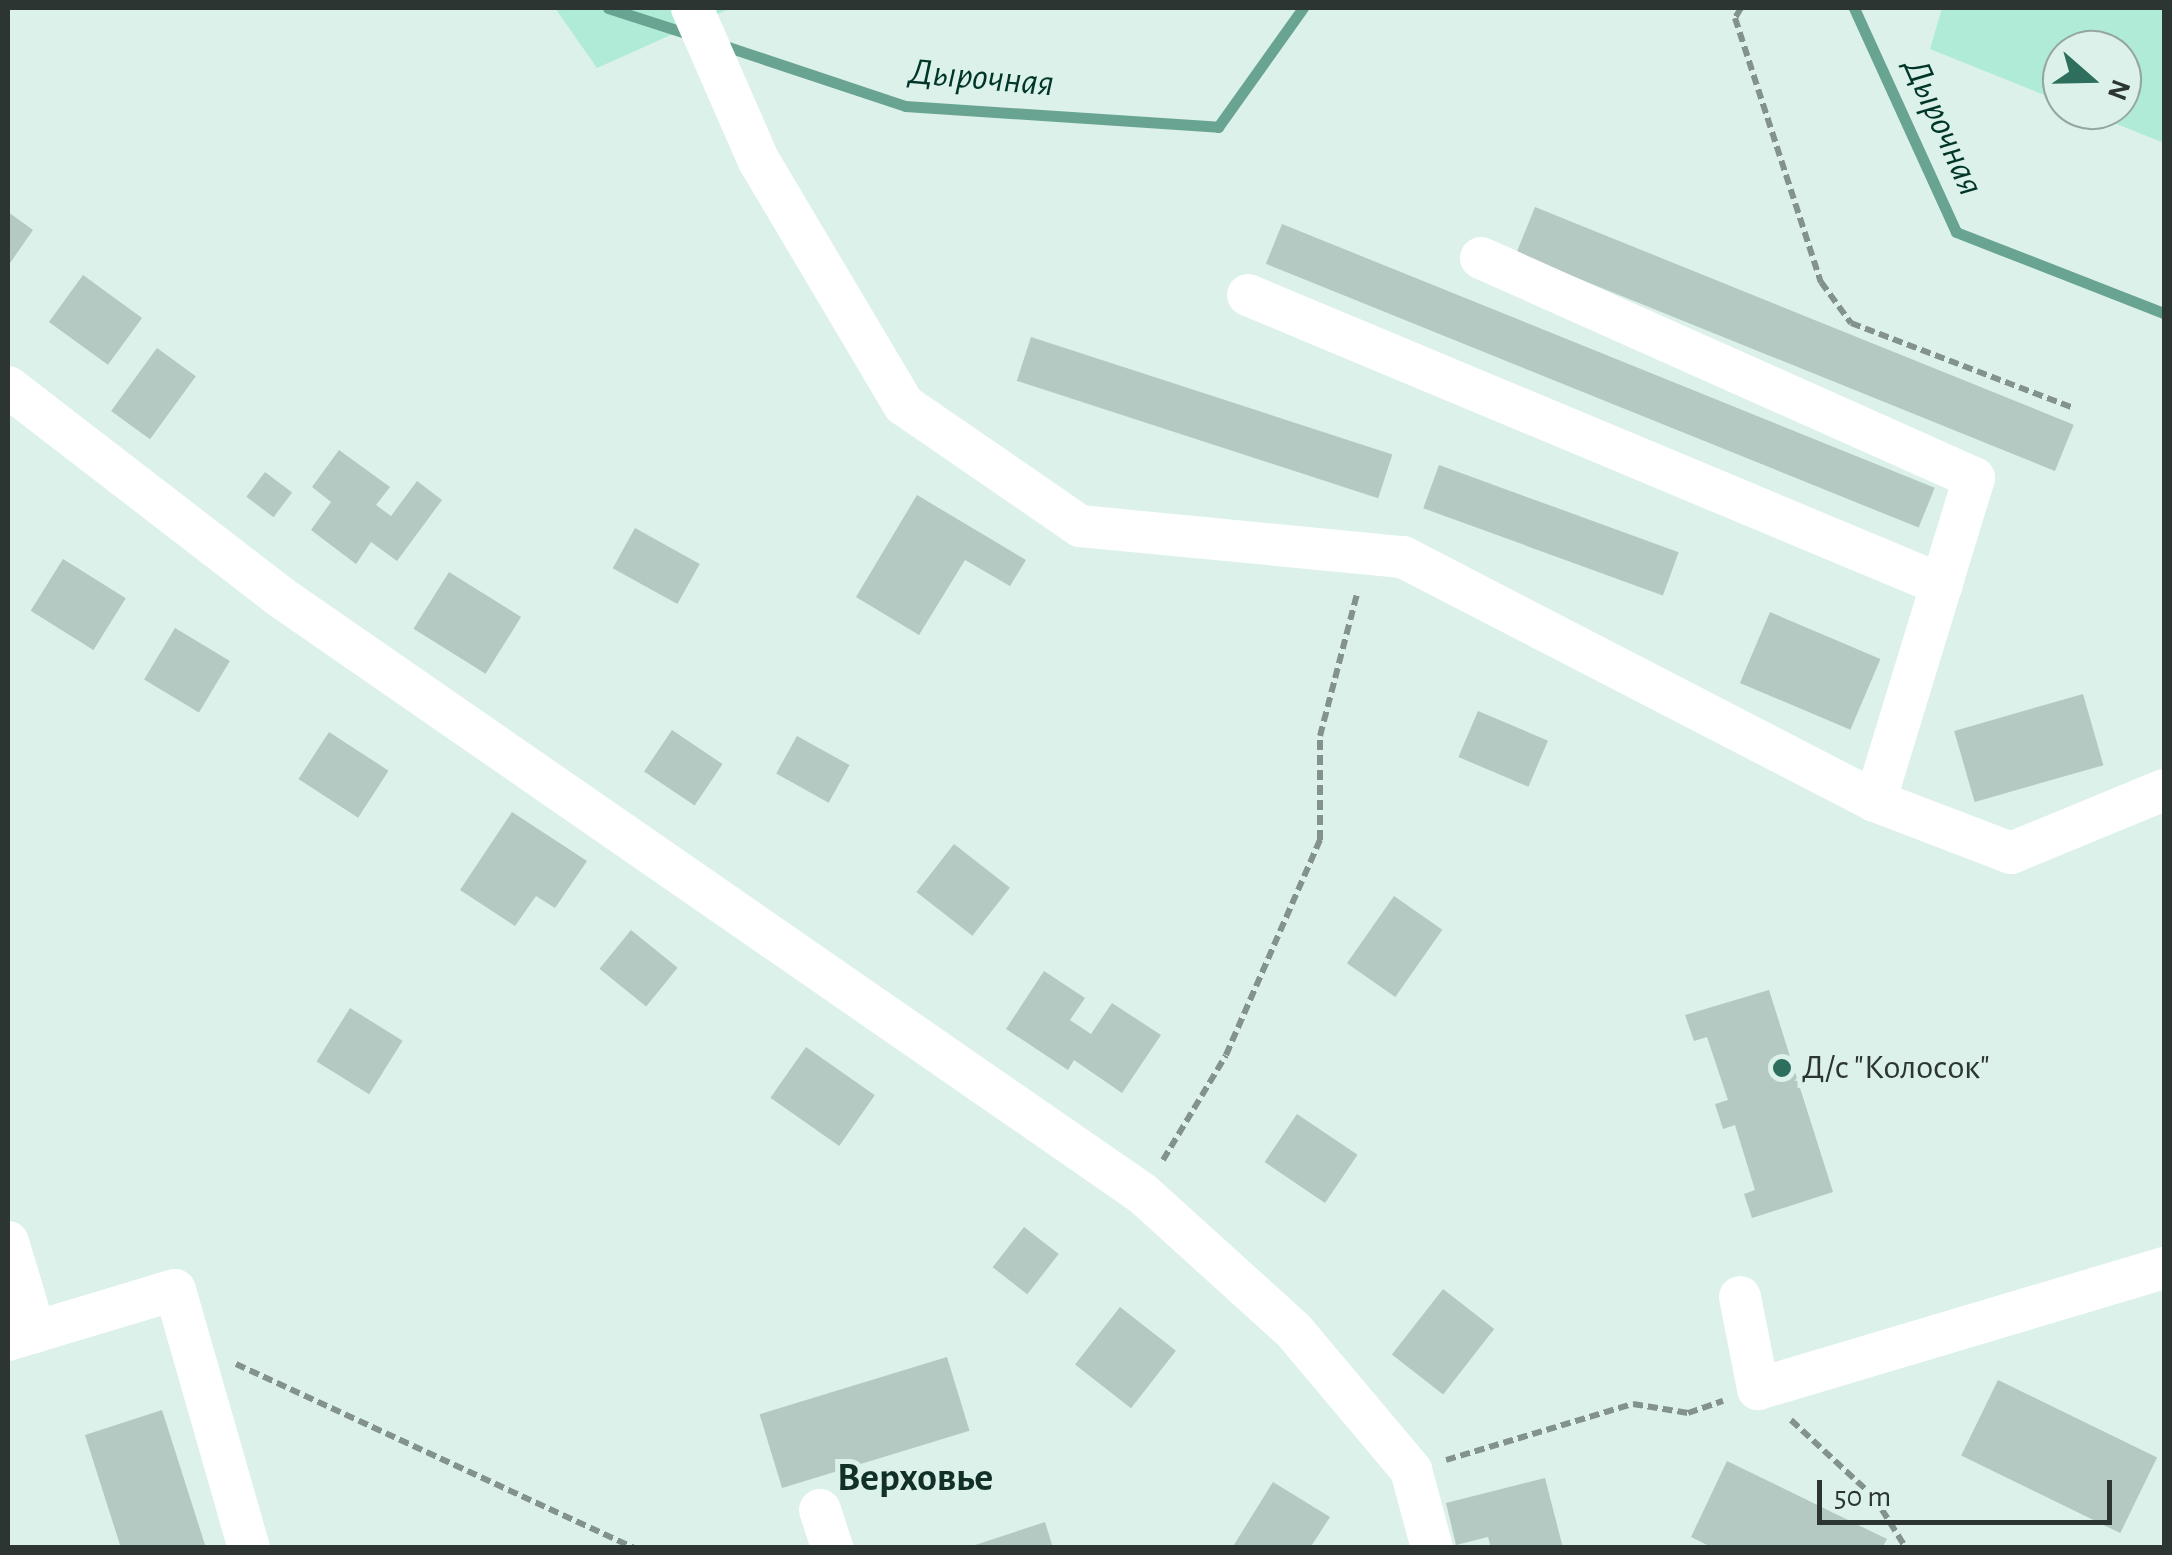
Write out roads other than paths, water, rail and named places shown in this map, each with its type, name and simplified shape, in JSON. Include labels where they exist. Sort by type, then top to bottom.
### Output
[{"type":"street","points":[[692,8],[759,162],[904,405],[1080,526],[1403,557],[1874,801],[2011,853],[2164,790]]},
{"type":"street","points":[[1481,258],[1974,478],[1874,801]]},
{"type":"street","points":[[1248,295],[1942,584]]},
{"type":"street","points":[[8,386],[282,598],[1143,1194],[1294,1332],[1412,1470],[1432,1548]]},
{"type":"street","points":[[8,1242],[21,1336],[175,1290],[248,1548]]},
{"type":"street","points":[[1740,1296],[1758,1389],[2164,1268]]},
{"type":"waterway","name":"Дырочная","points":[[608,8],[692,35]]},
{"type":"waterway","name":"Дырочная","points":[[719,44],[905,106],[1218,127],[1303,8]]},
{"type":"waterway","name":"Дырочная","points":[[1854,8],[1956,232],[2164,313]]},
{"type":"place","name":"Д/c \"Колосок\"","points":[[1782,1068]]},
{"type":"district","name":"Верховье","points":[[915,1478]]}]
